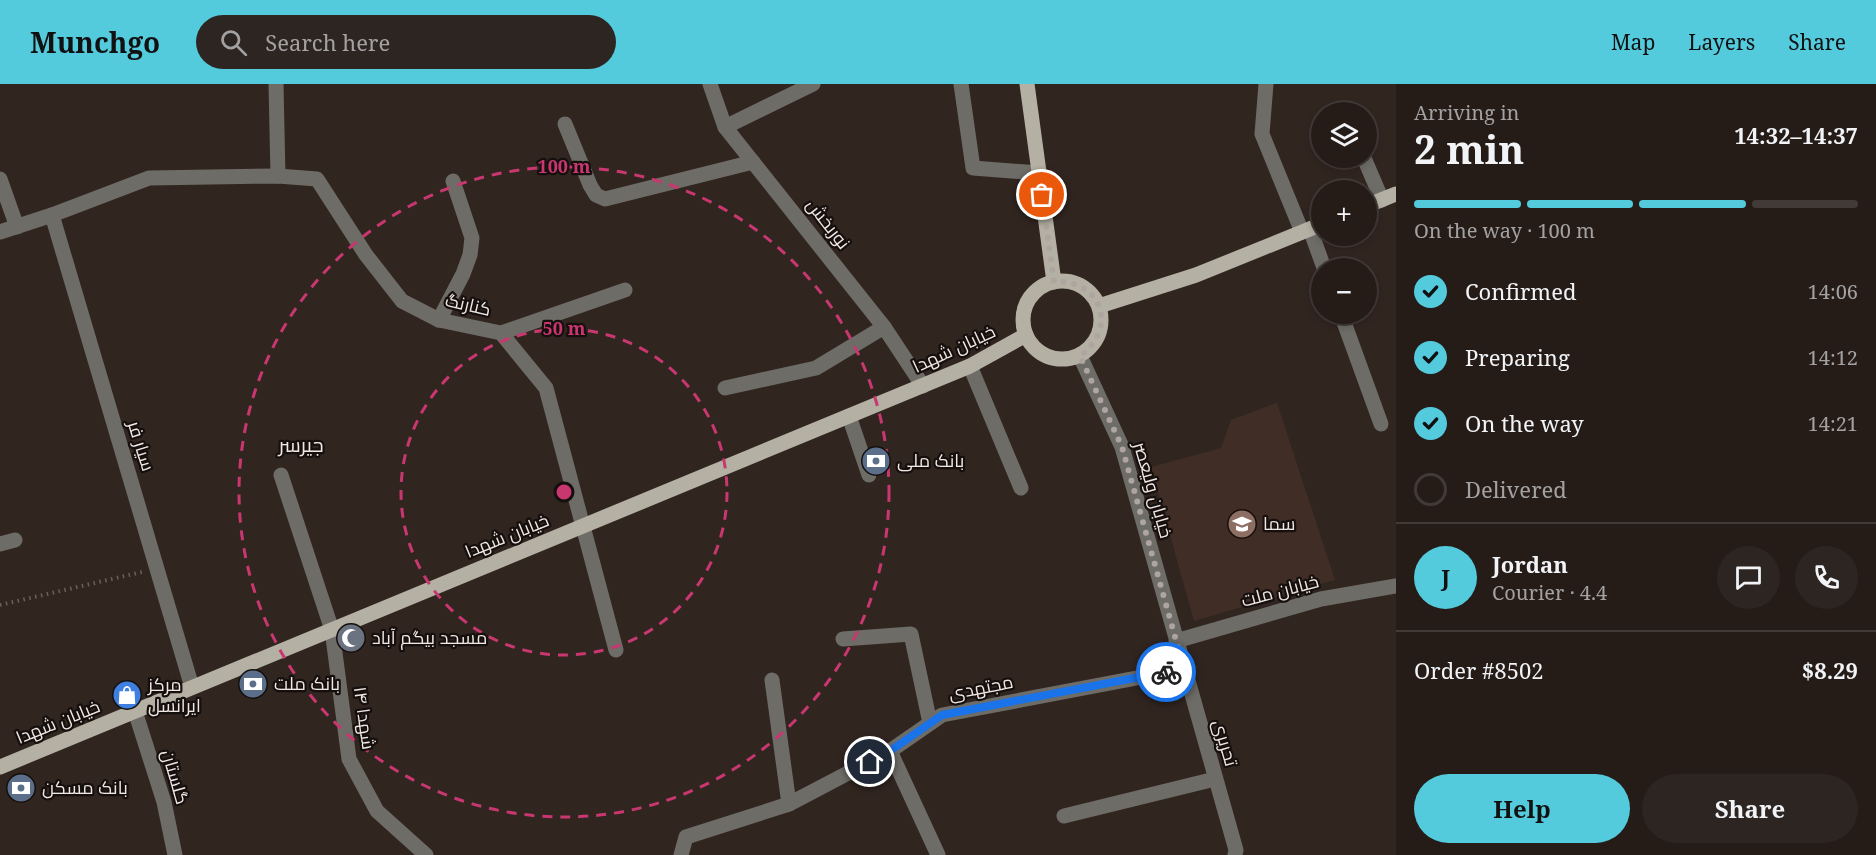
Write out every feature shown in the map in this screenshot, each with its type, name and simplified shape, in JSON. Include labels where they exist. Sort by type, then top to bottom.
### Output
[{"type":"main road","points":[[1028,84],[1054,282]]},
{"type":"main road","points":[[1099,306],[1196,275],[1311,229]]},
{"type":"main road","points":[[1065,281],[1076,284],[1086,289],[1099,306],[1101,329],[1089,349],[1080,356],[1067,360],[1054,359],[1042,354],[1032,346],[1026,335],[1023,324],[1024,312],[1034,293],[1043,286],[1065,281]]},
{"type":"main road","name":"خیابان شهدا","points":[[0,767],[923,386],[970,366],[1026,335]]},
{"type":"street","points":[[0,232],[149,178],[278,176],[276,84]]},
{"type":"street","name":"نوربخش","points":[[710,84],[725,127],[884,327],[923,386]]},
{"type":"street","points":[[725,127],[813,84]]},
{"type":"street","points":[[962,84],[973,168],[1039,173]]},
{"type":"street","points":[[1266,84],[1262,134],[1311,229]]},
{"type":"street","points":[[565,124],[590,184],[596,195],[605,199],[753,162]]},
{"type":"street","points":[[1370,168],[1389,197]]},
{"type":"street","name":"کنارنگ","points":[[278,176],[317,179],[366,255],[402,301],[439,320],[501,333],[546,388],[616,650]]},
{"type":"street","points":[[0,179],[17,227]]},
{"type":"street","points":[[439,320],[463,274],[470,255],[472,238],[453,181]]},
{"type":"street","name":"سیار فر","points":[[52,215],[192,687]]},
{"type":"street","points":[[501,333],[625,290]]},
{"type":"street","points":[[1345,324],[1381,424]]},
{"type":"street","points":[[725,388],[816,368],[884,327]]},
{"type":"street","name":"خیابان ولیعصر","points":[[1080,356],[1122,447],[1176,641]]},
{"type":"street","points":[[970,366],[1021,488]]},
{"type":"street","points":[[849,416],[869,475]]},
{"type":"street","name":"شهدا ۱۴","points":[[282,475],[332,630],[349,759],[377,811],[426,855]]},
{"type":"street","name":"خیابان ملت","points":[[1176,641],[1321,599],[1396,586]]},
{"type":"street","points":[[843,639],[911,634],[930,723]]},
{"type":"street","name":"تحریری","points":[[1176,641],[1236,850],[1235,855]]},
{"type":"street","name":"مجتهدی","points":[[681,855],[686,837],[789,804],[890,751],[942,715],[1184,669]]},
{"type":"street","points":[[772,680],[789,804]]},
{"type":"street","name":"گلستان","points":[[135,711],[164,802],[175,855]]},
{"type":"street","points":[[890,751],[938,855]]},
{"type":"street","points":[[1064,816],[1215,779]]},
{"type":"path","points":[[0,605],[157,568]]},
{"type":"shaded area","name":"سما","points":[[1277,403],[1335,580],[1194,621],[1151,467],[1221,448],[1231,420]]},
{"type":"way so far","points":[[1042,195],[1054,282],[1065,281],[1086,289],[1099,306],[1101,329],[1096,340],[1080,356],[1122,447],[1184,669],[1166,672]]},
{"type":"place","name":"بانک ملی","points":[[876,461]]},
{"type":"place","name":"سما","points":[[1242,524]]},
{"type":"place","name":"مسجد بیگم آباد","points":[[351,638]]},
{"type":"place","name":"بانک ملت","points":[[253,684]]},
{"type":"place","name":"مرکز ایرانسل","points":[[127,695]]},
{"type":"place","name":"بانک مسکن","points":[[21,788]]},
{"type":"district","name":"جیرسر","points":[[301,445]]},
{"type":"route","points":[[870,762],[942,715],[1166,672]]}]
